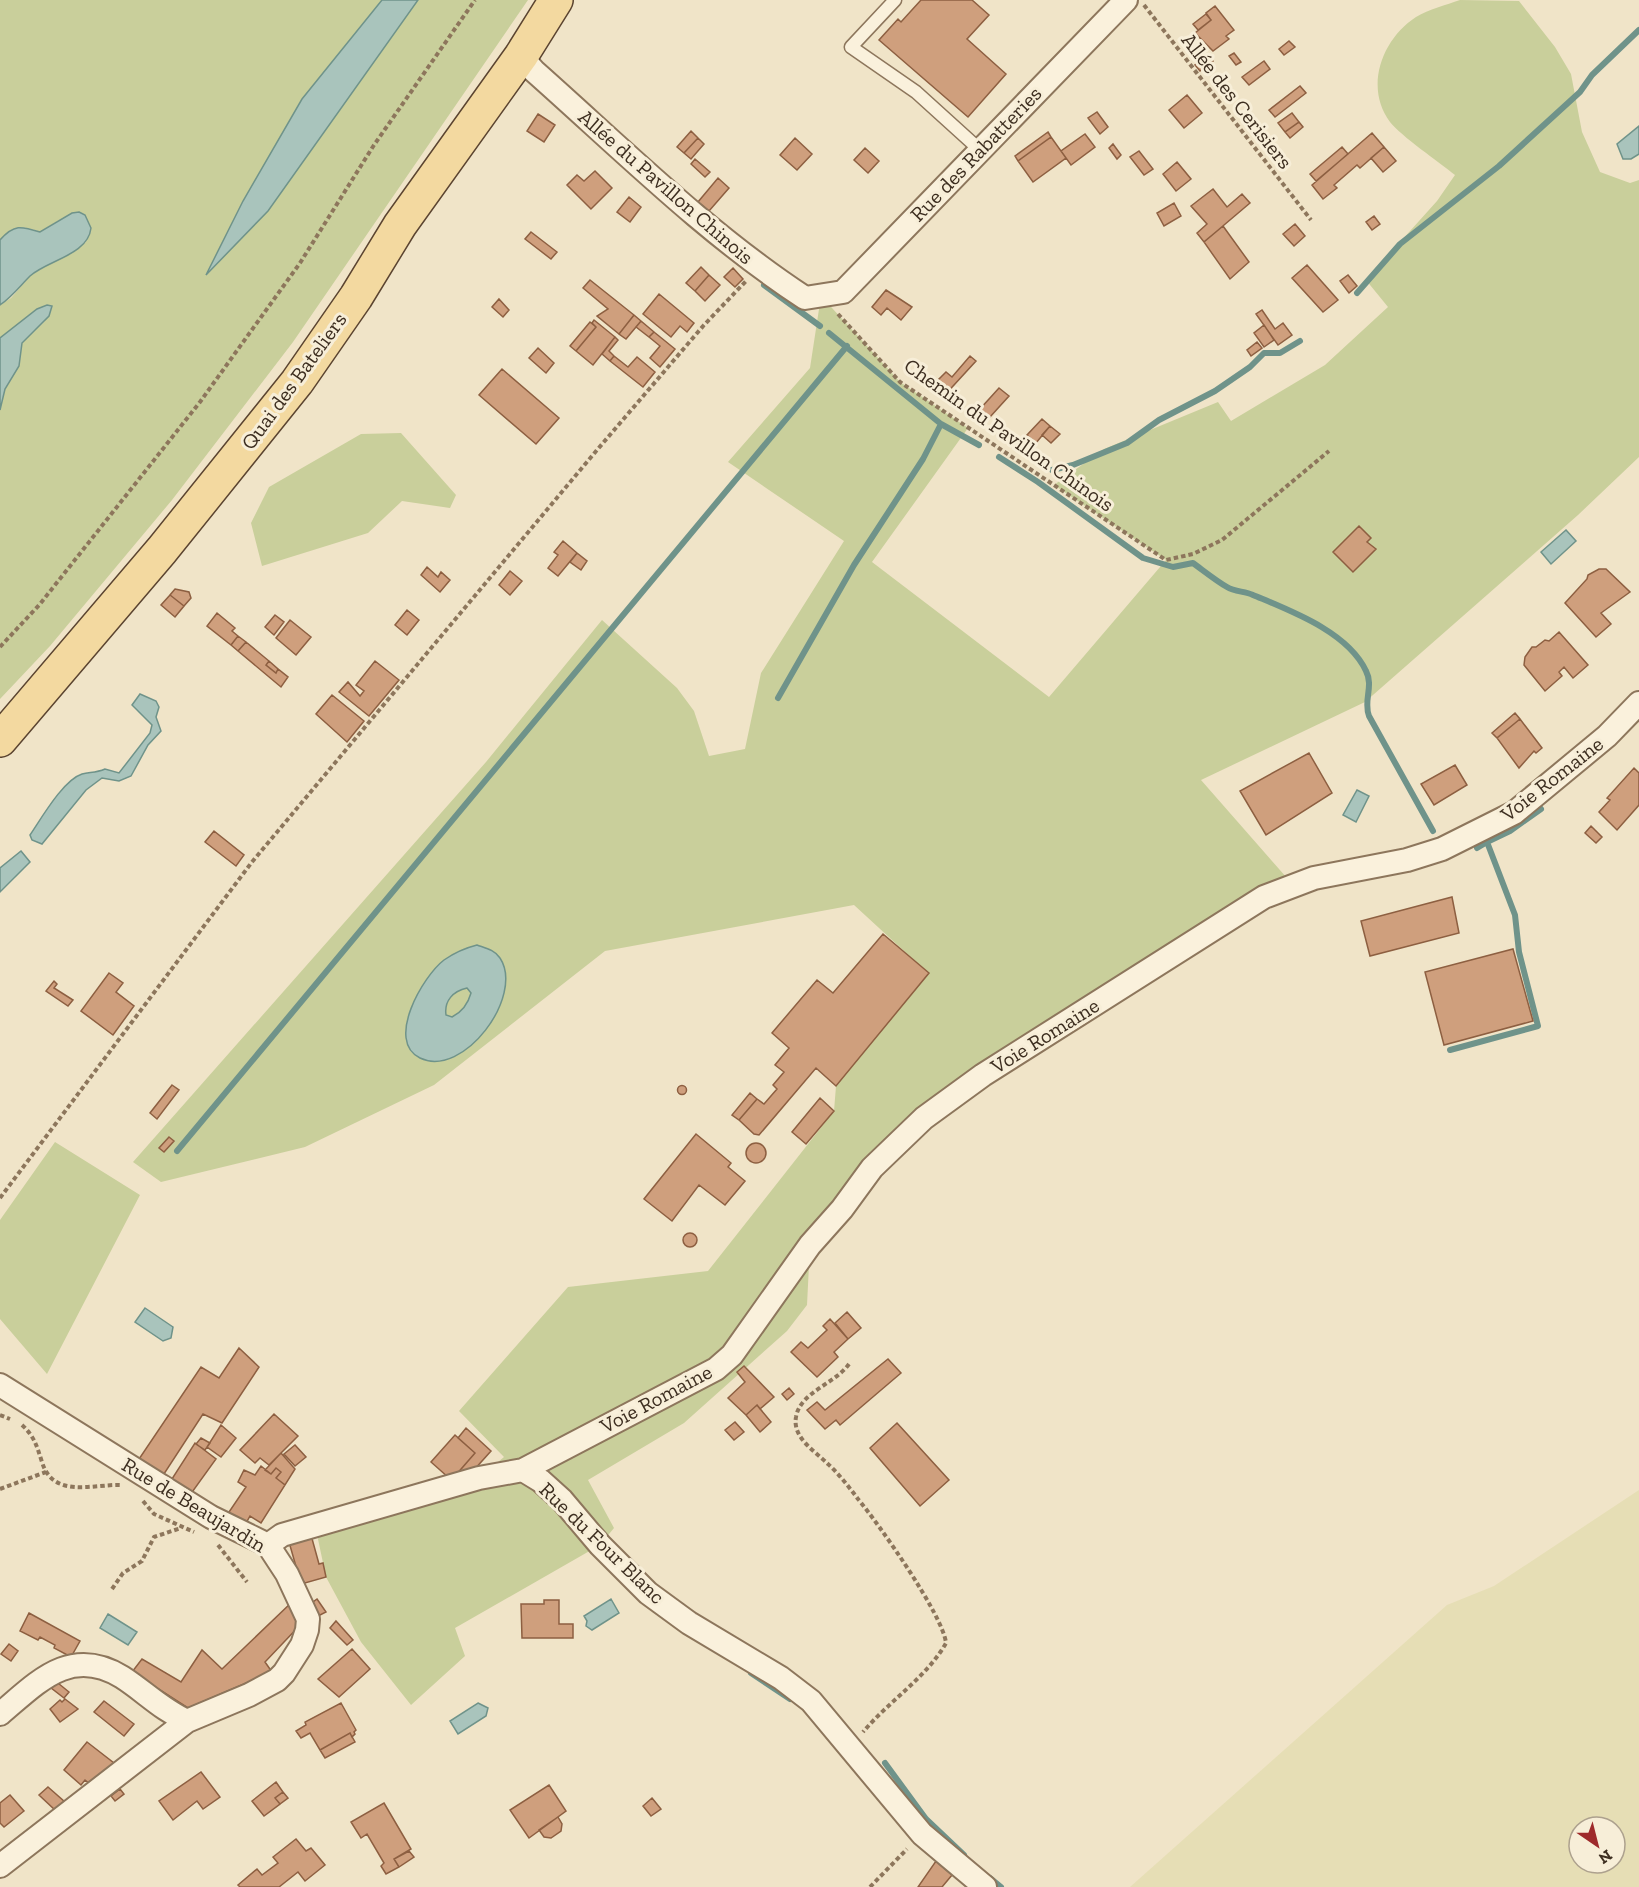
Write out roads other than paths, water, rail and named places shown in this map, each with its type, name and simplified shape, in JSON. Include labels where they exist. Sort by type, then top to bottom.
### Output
[{"type":"main road","name":"Quai des Bateliers","points":[[0,740],[162,550],[297,382],[356,297],[400,225],[521,56],[556,0]]},
{"type":"street","name":"Rue des Rabatteries","points":[[821,296],[843,292],[1126,0]]},
{"type":"street","name":"Allée du Pavillon Chinois","points":[[521,56],[551,86],[759,268],[805,298],[821,296]]},
{"type":"street","name":"Voie Romaine","points":[[523,1470],[716,1369],[732,1355],[810,1245],[842,1209],[872,1168],[924,1118],[1014,1053],[1076,1017],[1264,897],[1314,878],[1407,860],[1442,849],[1514,813],[1635,715]]},
{"type":"street","name":"Rue de Beaujardin","points":[[0,1385],[211,1517],[268,1545],[287,1574],[308,1619],[302,1645],[277,1680],[249,1695],[187,1721],[0,1866]]},
{"type":"street","name":"Rue du Four Blanc","points":[[268,1545],[282,1535],[479,1478],[523,1470],[541,1481],[562,1500],[600,1545],[648,1593],[689,1623],[811,1701],[922,1834],[985,1887]]},
{"type":"street","points":[[0,1714],[43,1678],[71,1665],[80,1665],[96,1666],[120,1676],[172,1714],[187,1721]]},
{"type":"lane","points":[[894,0],[851,47],[916,92],[980,150]]},
{"type":"water","points":[[382,0],[418,0],[268,211],[206,275],[243,201],[302,99]]},
{"type":"water","points":[[1639,126],[1639,154],[1631,159],[1623,159],[1617,144]]},
{"type":"water","points":[[79,212],[85,215],[91,228],[83,245],[38,270],[0,305],[0,240],[9,231],[18,228],[40,232],[72,213]]},
{"type":"water","points":[[47,305],[52,306],[49,316],[22,343],[19,366],[5,389],[0,410],[0,338],[37,309]]},
{"type":"water","points":[[1566,530],[1576,541],[1551,564],[1541,552]]},
{"type":"water","points":[[140,694],[156,701],[159,707],[156,717],[161,731],[148,745],[131,776],[119,781],[102,778],[86,790],[42,844],[32,840],[30,835],[67,784],[82,774],[105,769],[119,773],[150,733],[152,725],[132,705]]},
{"type":"water","points":[[1357,790],[1369,796],[1356,822],[1343,815]]},
{"type":"water","points":[[21,851],[30,862],[0,892],[0,868]]},
{"type":"water","points":[[477,945],[490,950],[500,958],[506,974],[504,993],[497,1012],[471,1046],[454,1057],[437,1061],[420,1058],[410,1050],[406,1038],[411,1009],[418,994],[426,980],[444,960]],"holes":[[[467,988],[471,993],[459,1013],[452,1017],[446,1015],[446,1005],[450,997]]]},
{"type":"water","points":[[145,1308],[173,1327],[171,1338],[163,1341],[135,1322]]},
{"type":"water","points":[[611,1599],[619,1613],[592,1630],[586,1626],[587,1621],[584,1616]]},
{"type":"water","points":[[108,1614],[137,1632],[128,1645],[100,1628]]},
{"type":"water","points":[[478,1703],[488,1708],[486,1716],[458,1734],[450,1721]]},
{"type":"waterway","points":[[1357,293],[1400,244],[1499,166],[1580,92],[1592,75],[1639,30]]},
{"type":"waterway","points":[[764,285],[820,326]]},
{"type":"waterway","points":[[829,333],[941,424]]},
{"type":"waterway","points":[[1052,470],[1073,465],[1127,443],[1159,420],[1215,391],[1250,367],[1264,353],[1280,353],[1300,341]]},
{"type":"waterway","points":[[177,1151],[847,346]]},
{"type":"waterway","points":[[778,698],[854,565],[923,459],[941,424],[979,445]]},
{"type":"waterway","points":[[999,457],[1038,482],[1143,558],[1173,567],[1193,563],[1227,587],[1250,594],[1301,616],[1317,624],[1346,645],[1358,657],[1368,677],[1367,710],[1369,716],[1433,831]]},
{"type":"waterway","points":[[1487,842],[1510,831],[1541,809]]},
{"type":"waterway","points":[[1450,1050],[1538,1026],[1519,952],[1515,915],[1487,842],[1477,848]]},
{"type":"waterway","points":[[751,1673],[790,1699]]},
{"type":"waterway","points":[[885,1763],[926,1819],[964,1855]]},
{"type":"waterway","points":[[990,1878],[1001,1887]]}]
